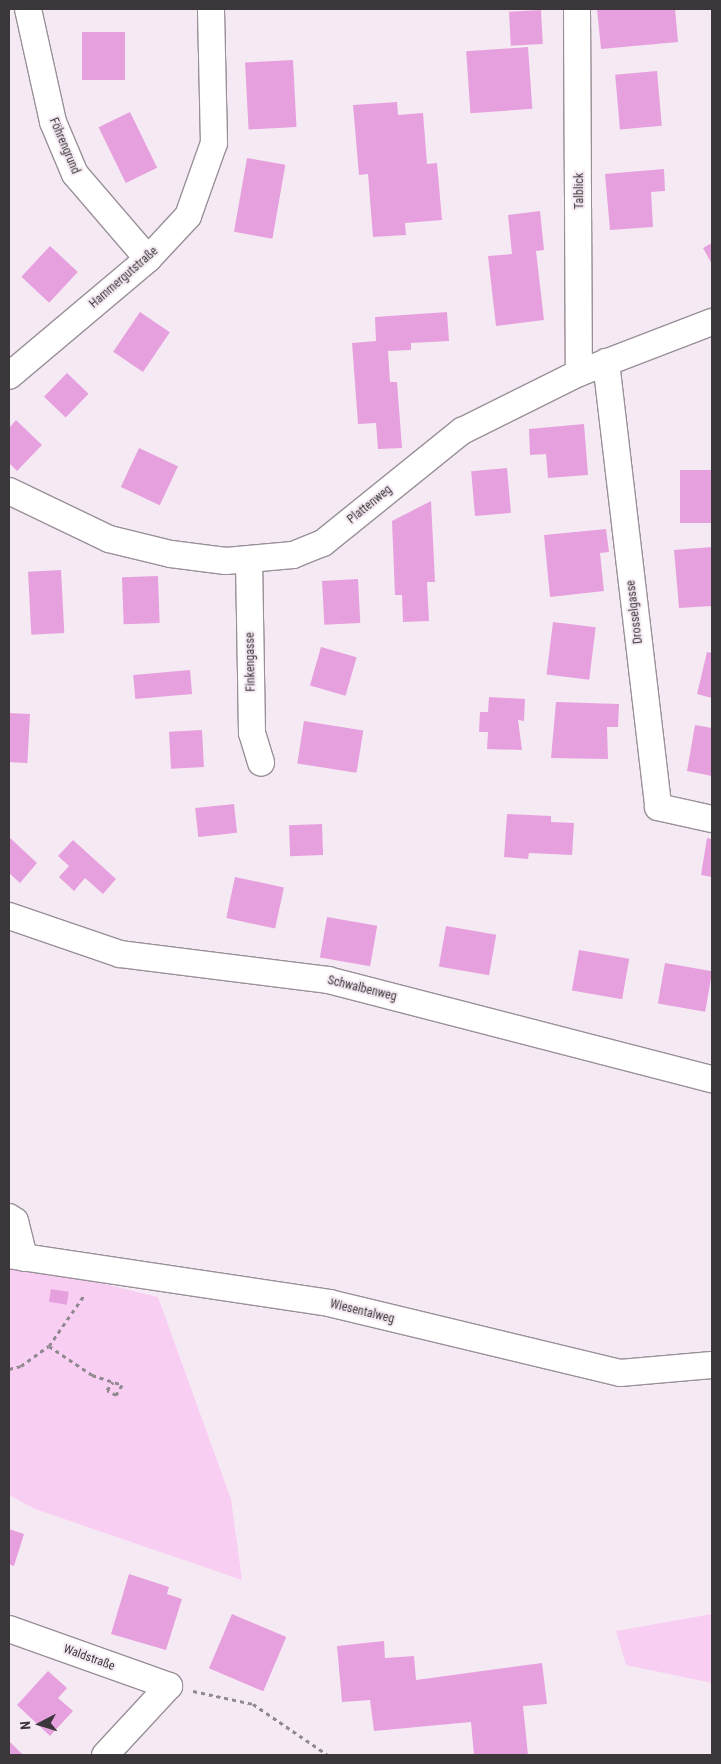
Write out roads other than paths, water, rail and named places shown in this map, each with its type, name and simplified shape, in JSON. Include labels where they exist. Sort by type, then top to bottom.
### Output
[{"type":"street","name":"Föhrengrund","points":[[28,9],[53,122],[75,174],[148,259]]},
{"type":"street","name":"Hammergutstraße","points":[[9,376],[148,259],[188,216],[214,143],[211,9]]},
{"type":"street","name":"Talblick","points":[[577,9],[579,373]]},
{"type":"street","name":"Plattenweg","points":[[9,491],[109,539],[171,554],[249,560],[293,555],[323,543],[462,431],[579,373],[712,322]]},
{"type":"street","name":"Drosselgasse","points":[[606,362],[658,806],[712,819]]},
{"type":"street","name":"Finkengasse","points":[[249,560],[252,734],[261,763]]},
{"type":"street","name":"Schwalbenweg","points":[[9,916],[120,954],[328,980],[712,1079]]},
{"type":"street","points":[[9,1217],[15,1221],[16,1256]]},
{"type":"street","name":"Wiesentalweg","points":[[16,1256],[329,1303],[620,1373],[712,1365]]},
{"type":"street","name":"Waldstraße","points":[[9,1629],[169,1686],[105,1755]]}]
